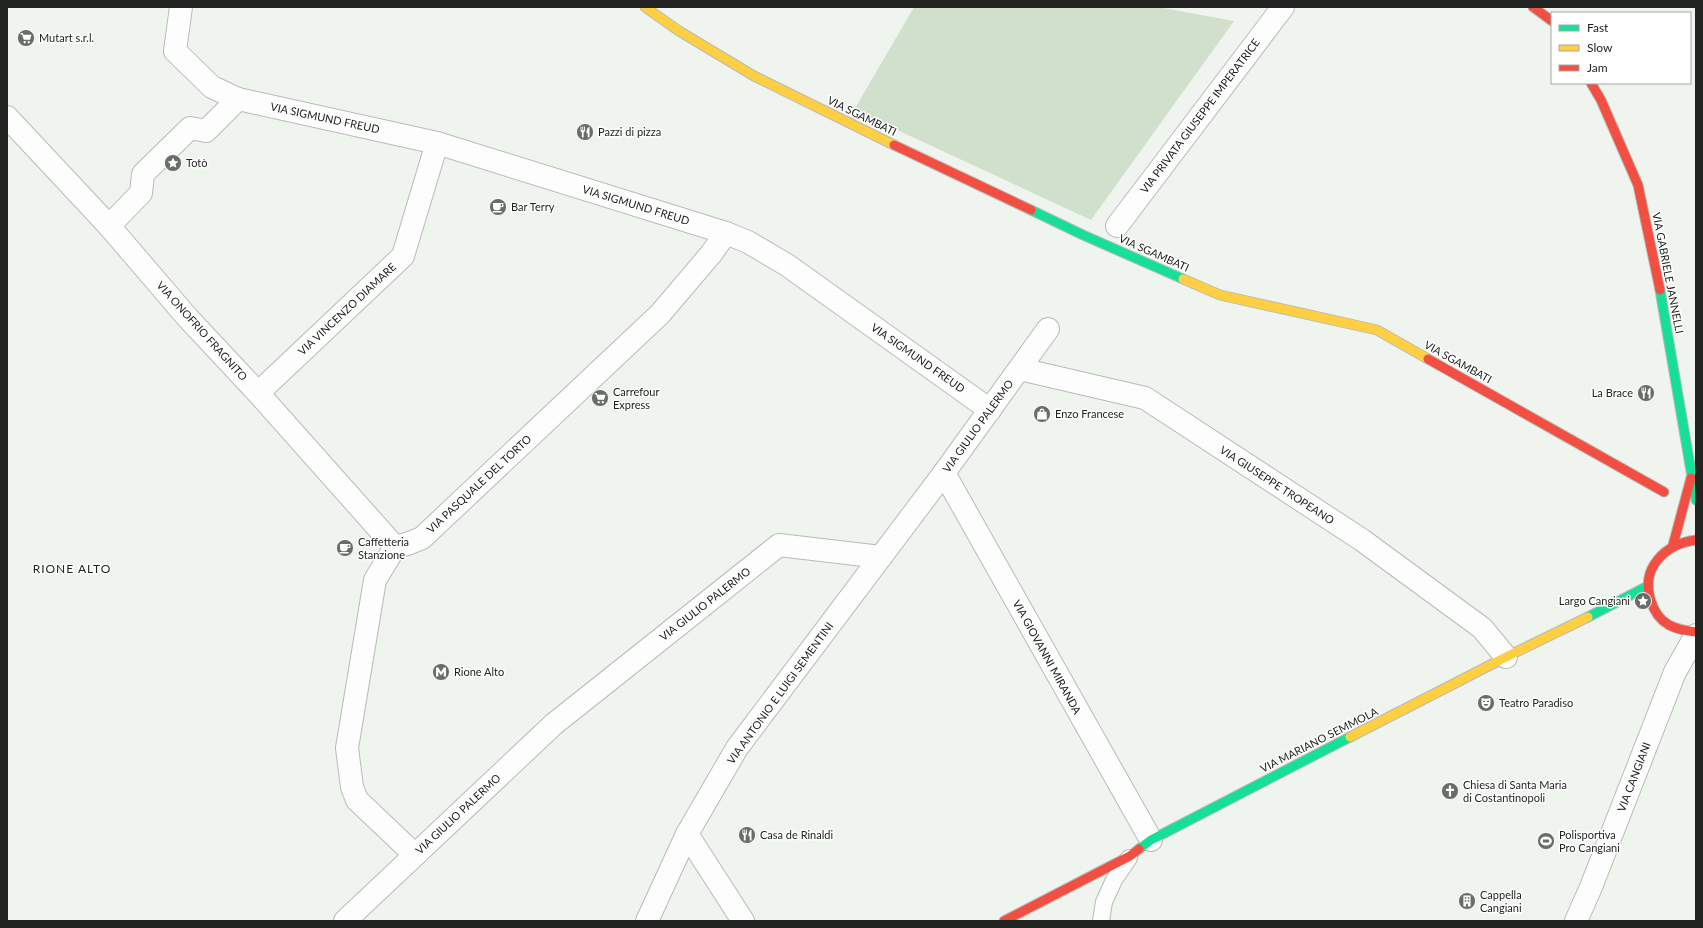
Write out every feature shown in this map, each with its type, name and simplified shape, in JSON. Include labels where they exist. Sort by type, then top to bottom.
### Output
[{"type":"main road","name":"VIA SGAMBATI","points":[[645,7],[679,31],[761,79],[855,126],[1083,235],[1220,295],[1376,330],[1664,492]]},
{"type":"main road","points":[[1533,7],[1551,20]]},
{"type":"main road","name":"VIA GABRIELE JANNELLI","points":[[1592,84],[1601,100],[1638,185],[1664,303],[1691,477],[1696,500]]},
{"type":"main road","name":"VIA GABRIELE JANNELLI","points":[[1673,545],[1691,477]]},
{"type":"main road","points":[[1696,540],[1681,542],[1673,545],[1660,555],[1651,569],[1648,586],[1650,601],[1657,614],[1668,624],[1682,631],[1696,633]]},
{"type":"main road","name":"VIA MARIANO SEMMOLA","points":[[1004,921],[1130,856],[1151,840],[1506,657],[1648,586]]},
{"type":"street","name":"VIA SIGMUND FREUD","points":[[181,7],[175,51],[212,86],[238,99],[437,143],[726,233],[748,242],[787,265],[990,410]]},
{"type":"street","name":"VIA PRIVATA GIUSEPPE IMPERATRICE","points":[[1117,226],[1283,7]]},
{"type":"street","points":[[109,226],[141,193],[143,174],[148,169],[190,128],[206,130],[238,99]]},
{"type":"street","name":"VIA ONOFRIO FRAGNITO","points":[[7,117],[109,226],[187,317],[258,393],[395,547]]},
{"type":"street","name":"VIA VINCENZO DIAMARE","points":[[258,393],[403,256],[437,143]]},
{"type":"street","name":"VIA PASQUALE DEL TORTO","points":[[395,547],[422,538],[612,360],[660,314],[711,254],[726,233]]},
{"type":"street","name":"VIA GIULIO PALERMO","points":[[345,921],[554,724],[779,545],[881,557],[1048,329]]},
{"type":"street","name":"VIA GIUSEPPE TROPEANO","points":[[1020,369],[1145,398],[1362,540],[1482,628],[1506,657]]},
{"type":"street","name":"VIA GIOVANNI MIRANDA","points":[[944,473],[1151,840]]},
{"type":"street","points":[[395,547],[375,580],[347,748],[352,787],[357,800],[415,855]]},
{"type":"street","name":"VIA ANTONIO E LUIGI SEMENTINI","points":[[647,921],[687,834],[737,748],[881,557]]},
{"type":"street","name":"VIA CANGIANI","points":[[1576,921],[1591,887],[1676,672],[1696,633]]},
{"type":"street","points":[[687,834],[743,921]]},
{"type":"lane","points":[[1101,921],[1104,902],[1114,880],[1130,856]]},
{"type":"green space","points":[[914,7],[1158,7],[1234,21],[1091,220],[854,110]]},
{"type":"traffic: fast","points":[[1031,210],[1083,235],[1183,279]]},
{"type":"traffic: fast","points":[[1660,290],[1696,500]]},
{"type":"traffic: fast","points":[[1588,617],[1648,586]]},
{"type":"traffic: fast","points":[[1139,849],[1151,840],[1350,737]]},
{"type":"traffic: slow","points":[[645,7],[679,31],[754,76],[894,145]]},
{"type":"traffic: slow","points":[[1183,279],[1220,295],[1377,330],[1428,359]]},
{"type":"traffic: slow","points":[[1350,737],[1506,657],[1588,617]]},
{"type":"traffic: jam","points":[[1533,7],[1551,20]]},
{"type":"traffic: jam","points":[[1592,84],[1601,100],[1638,185],[1660,290]]},
{"type":"traffic: jam","points":[[894,145],[1031,210]]},
{"type":"traffic: jam","points":[[1428,359],[1664,492]]},
{"type":"traffic: jam","points":[[1673,545],[1691,478]]},
{"type":"traffic: jam","points":[[1696,540],[1685,542],[1665,552],[1652,568],[1649,578],[1651,601],[1658,615],[1663,621],[1676,628],[1696,632]]},
{"type":"traffic: jam","points":[[1004,921],[1130,856],[1139,849]]},
{"type":"place","name":"Mutart s.r.l.","points":[[26,38]]},
{"type":"place","name":"Pazzi di pizza","points":[[585,132]]},
{"type":"place","name":"Totò","points":[[173,163]]},
{"type":"place","name":"Bar Terry","points":[[498,207]]},
{"type":"place","name":"La Brace","points":[[1646,393]]},
{"type":"place","name":"Carrefour Express","points":[[600,398]]},
{"type":"place","name":"Enzo Francese","points":[[1042,414]]},
{"type":"place","name":"Caffetteria Stanzione","points":[[345,548]]},
{"type":"place","name":"Largo Cangiani","points":[[1643,601]]},
{"type":"place","name":"Rione Alto","points":[[441,672]]},
{"type":"place","name":"Teatro Paradiso","points":[[1486,703]]},
{"type":"place","name":"Chiesa di Santa Maria di Costantinopoli","points":[[1450,791]]},
{"type":"place","name":"Casa de Rinaldi","points":[[747,835]]},
{"type":"place","name":"Polisportiva Pro Cangiani","points":[[1546,841]]},
{"type":"place","name":"Cappella Cangiani","points":[[1467,901]]},
{"type":"district","name":"RIONE ALTO","points":[[72,569]]}]
